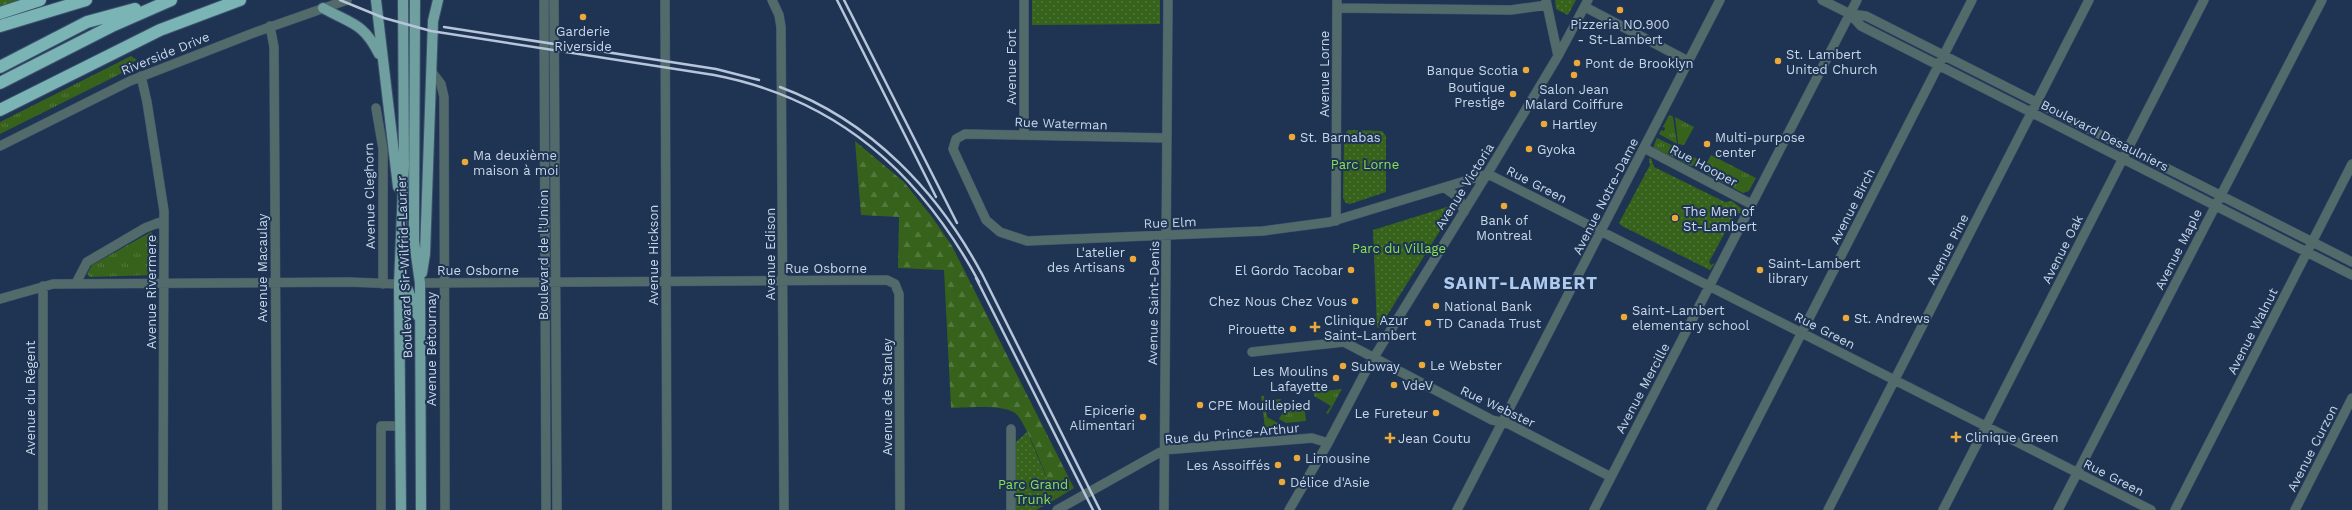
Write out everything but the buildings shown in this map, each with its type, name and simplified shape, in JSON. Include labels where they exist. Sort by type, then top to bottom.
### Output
[{"type":"highway","points":[[0,13],[40,0]]},
{"type":"highway","points":[[0,26],[86,0]]},
{"type":"highway","points":[[0,66],[87,22],[170,0]]},
{"type":"highway","points":[[0,83],[114,25],[170,0]]},
{"type":"highway","points":[[0,110],[160,30],[240,0]]},
{"type":"main road","points":[[376,0],[382,60],[401,204]]},
{"type":"main road","name":"Boulevard Sir-Wilfrid-Laurier","points":[[401,510],[400,284],[401,204],[404,165],[403,0]]},
{"type":"main road","name":"Boulevard Sir-Wilfrid-Laurier","points":[[415,0],[416,144],[414,241],[420,283],[421,510]]},
{"type":"main road","points":[[420,283],[425,254],[431,71],[434,21],[438,0]]},
{"type":"main road","points":[[322,8],[359,26],[373,42],[382,60]]},
{"type":"main road","points":[[416,144],[426,215]]},
{"type":"main road","points":[[400,284],[408,290],[420,322]]},
{"type":"street","name":"Riverside Drive","points":[[0,146],[108,91],[141,76],[270,26],[347,0]]},
{"type":"street","name":"Boulevard de l'Union","points":[[544,0],[546,510]]},
{"type":"street","name":"Boulevard de l'Union","points":[[554,0],[557,510]]},
{"type":"street","name":"Avenue Hickson","points":[[665,0],[667,510]]},
{"type":"street","name":"Avenue Edison","points":[[772,0],[779,14],[781,27],[784,510]]},
{"type":"street","name":"Avenue Fort","points":[[1024,0],[1024,134]]},
{"type":"street","name":"Avenue Saint-Denis","points":[[1164,510],[1168,0]]},
{"type":"street","name":"Avenue Notre-Dame","points":[[1457,510],[1720,0]]},
{"type":"street","name":"Boulevard Desaulniers","points":[[1822,0],[1850,14],[1866,16],[2352,262]]},
{"type":"street","name":"Avenue Mercille","points":[[1594,510],[1857,0]]},
{"type":"street","name":"Avenue Birch","points":[[1710,510],[1972,0]]},
{"type":"street","name":"Avenue Pine","points":[[1828,510],[2089,0]]},
{"type":"street","name":"Avenue Oak","points":[[1943,510],[2204,0]]},
{"type":"street","name":"Avenue Maple","points":[[2058,510],[2322,0]]},
{"type":"street","points":[[1337,4],[1439,5],[1514,10],[1546,3],[1558,56]]},
{"type":"street","points":[[1586,3],[1688,62]]},
{"type":"street","name":"Avenue Victoria","points":[[1289,510],[1328,443],[1374,357],[1488,174],[1558,56],[1586,3]]},
{"type":"street","name":"Avenue Lorne","points":[[1336,221],[1337,4]]},
{"type":"street","name":"Boulevard Desaulniers","points":[[1850,14],[1861,26],[2352,275]]},
{"type":"street","name":"Avenue Macaulay","points":[[270,26],[274,47],[277,510]]},
{"type":"street","name":"Avenue Bétournay","points":[[431,71],[444,92],[444,510]]},
{"type":"street","name":"Avenue Rivermere","points":[[141,76],[150,118],[164,212],[163,510]]},
{"type":"street","name":"Avenue Cleghorn","points":[[376,108],[383,149],[383,284]]},
{"type":"street","name":"Rue Waterman","points":[[956,139],[965,134],[1024,134],[1038,137],[1167,138]]},
{"type":"street","name":"Rue Elm","points":[[956,139],[953,149],[956,158],[986,220],[1000,232],[1026,241],[1263,231],[1336,221],[1488,174]]},
{"type":"street","name":"Rue Hooper","points":[[1644,148],[1752,204]]},
{"type":"street","name":"Avenue Walnut","points":[[2175,510],[2352,164]]},
{"type":"street","name":"Rue Green","points":[[1488,174],[2151,510]]},
{"type":"street","points":[[1445,188],[1459,198],[1464,212]]},
{"type":"street","points":[[76,283],[87,262],[145,228],[163,221]]},
{"type":"street","name":"Rue Osborne","points":[[420,283],[887,280],[895,284]]},
{"type":"street","points":[[0,299],[43,286],[76,283],[400,284]]},
{"type":"street","name":"Avenue de Stanley","points":[[895,284],[899,294],[900,510]]},
{"type":"street","name":"Avenue du Régent","points":[[43,286],[43,510]]},
{"type":"street","name":"Rue Webster","points":[[1252,352],[1344,342],[1492,420],[1503,423],[1611,476]]},
{"type":"street","name":"Avenue Curzon","points":[[2295,510],[2352,398]]},
{"type":"street","points":[[381,510],[381,426],[400,426]]},
{"type":"street","points":[[1011,429],[1011,510]]},
{"type":"street","name":"Rue du Prince-Arthur","points":[[1057,510],[1164,450],[1312,438],[1328,443]]},
{"type":"green space","points":[[0,0],[27,0],[0,9]]},
{"type":"green space","points":[[1032,0],[1160,0],[1160,24],[1032,25]]},
{"type":"green space","points":[[1555,0],[1576,0],[1568,15],[1556,9]]},
{"type":"green space","points":[[131,56],[137,60],[122,68],[124,72],[0,134],[0,122]]},
{"type":"green space","points":[[1669,115],[1673,117],[1677,144],[1659,134],[1661,130],[1664,131],[1665,128],[1663,127]]},
{"type":"green space","points":[[1675,117],[1694,127],[1684,145],[1678,144]]},
{"type":"green space","name":"Parc Lorne","points":[[1348,130],[1382,131],[1386,136],[1386,192],[1350,204],[1346,203],[1343,198],[1344,136]]},
{"type":"green space","points":[[1657,138],[1680,149],[1675,158],[1654,148]]},
{"type":"green space","points":[[855,141],[904,182],[932,217],[952,246],[1074,488],[1056,499],[1031,439],[1015,413],[1009,410],[993,407],[951,408],[944,270],[898,268],[899,217],[861,215]]},
{"type":"green space","points":[[1682,151],[1701,161],[1700,163],[1691,166],[1678,160]]},
{"type":"green space","points":[[1711,155],[1756,178],[1749,191],[1743,193],[1708,175],[1705,166]]},
{"type":"green space","points":[[1651,158],[1654,167],[1725,202],[1732,201],[1742,209],[1741,213],[1735,214],[1709,262],[1711,265],[1715,263],[1710,270],[1622,226],[1619,223],[1650,165],[1649,159]]},
{"type":"green space","name":"Parc du Village","points":[[1450,206],[1451,213],[1383,322],[1379,328],[1377,327],[1373,230]]},
{"type":"green space","points":[[151,232],[158,240],[154,275],[90,277],[87,274],[92,265]]},
{"type":"green space","points":[[1342,389],[1328,414],[1326,413],[1331,406],[1314,396],[1314,392]]},
{"type":"green space","points":[[1261,396],[1264,396],[1267,417],[1278,423],[1278,427],[1265,428]]},
{"type":"green space","points":[[1281,399],[1277,410],[1271,411],[1270,400]]},
{"type":"green space","points":[[1304,404],[1306,421],[1286,423],[1279,419],[1286,406]]},
{"type":"green space","name":"Parc Grand Trunk","points":[[1027,432],[1056,499],[1036,510],[1015,510],[1015,443]]},
{"type":"railway","points":[[340,0],[384,18],[431,31],[714,75],[759,86],[799,102],[837,122],[871,147],[902,175],[930,207],[956,243],[979,282]]},
{"type":"railway","points":[[837,0],[936,197]]},
{"type":"railway","points":[[844,0],[957,223]]},
{"type":"railway","points":[[444,27],[716,69],[759,80]]},
{"type":"railway","points":[[780,87],[813,101],[844,119],[872,139],[899,162],[945,215],[983,276]]},
{"type":"railway","points":[[981,272],[1100,510]]},
{"type":"railway","points":[[976,278],[1093,510]]},
{"type":"place","name":"Pizzeria NO.900 - St-Lambert","points":[[1620,10]]},
{"type":"place","name":"Garderie Riverside","points":[[583,17]]},
{"type":"place","name":"St. Lambert United Church","points":[[1778,61]]},
{"type":"place","name":"Pont de Brooklyn","points":[[1577,63]]},
{"type":"place","name":"Banque Scotia","points":[[1526,70]]},
{"type":"place","name":"Salon Jean Malard Coiffure","points":[[1574,75]]},
{"type":"place","name":"Boutique Prestige","points":[[1513,94]]},
{"type":"place","name":"Hartley","points":[[1544,124]]},
{"type":"place","name":"St. Barnabas","points":[[1292,137]]},
{"type":"place","name":"Multi-purpose center","points":[[1707,144]]},
{"type":"place","name":"Gyoka","points":[[1529,149]]},
{"type":"place","name":"Ma deuxième maison à moi","points":[[465,162]]},
{"type":"place","name":"Bank of Montreal","points":[[1504,206]]},
{"type":"place","name":"The Men of St-Lambert","points":[[1675,218]]},
{"type":"place","name":"L'atelier des Artisans","points":[[1133,259]]},
{"type":"place","name":"El Gordo Tacobar","points":[[1351,270]]},
{"type":"place","name":"Saint-Lambert library","points":[[1760,270]]},
{"type":"place","name":"Chez Nous Chez Vous","points":[[1355,301]]},
{"type":"place","name":"National Bank","points":[[1436,306]]},
{"type":"place","name":"Saint-Lambert elementary school","points":[[1624,317]]},
{"type":"place","name":"St. Andrews","points":[[1846,318]]},
{"type":"place","name":"TD Canada Trust","points":[[1428,323]]},
{"type":"place","name":"Clinique Azur Saint-Lambert","points":[[1315,327]]},
{"type":"place","name":"Pirouette","points":[[1293,329]]},
{"type":"place","name":"Le Webster","points":[[1422,365]]},
{"type":"place","name":"Subway","points":[[1343,366]]},
{"type":"place","name":"Les Moulins Lafayette","points":[[1336,378]]},
{"type":"place","name":"VdeV","points":[[1394,385]]},
{"type":"place","name":"CPE Mouillepied","points":[[1200,405]]},
{"type":"place","name":"Le Fureteur","points":[[1436,413]]},
{"type":"place","name":"Epicerie Alimentari","points":[[1143,417]]},
{"type":"place","name":"Clinique Green","points":[[1956,437]]},
{"type":"place","name":"Jean Coutu","points":[[1390,438]]},
{"type":"place","name":"Limousine","points":[[1297,458]]},
{"type":"place","name":"Les Assoiffés","points":[[1278,465]]},
{"type":"place","name":"Délice d'Asie","points":[[1282,482]]},
{"type":"district","name":"SAINT-LAMBERT","points":[[1521,283]]}]
